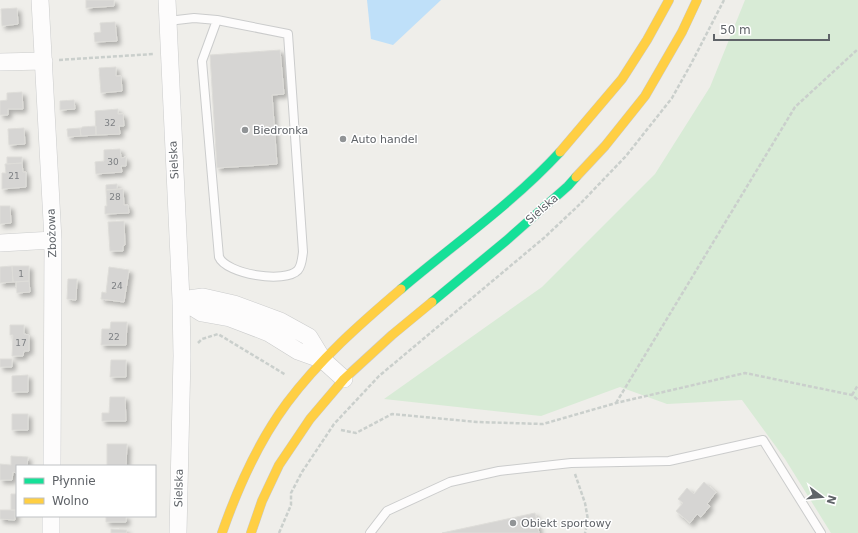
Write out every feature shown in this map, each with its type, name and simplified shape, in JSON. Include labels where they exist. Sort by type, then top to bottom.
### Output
[{"type":"main road","points":[[222,533],[231,505],[248,468],[272,426],[294,394],[347,337],[414,278],[512,199],[550,163],[582,128],[622,79],[653,30],[669,0]]},
{"type":"main road","name":"Sielska","points":[[251,533],[262,501],[279,464],[310,419],[344,379],[392,335],[518,230],[568,186],[606,146],[645,96],[682,32],[697,0]]},
{"type":"street","name":"Zbożowa","points":[[40,0],[53,240],[52,465]]},
{"type":"street","name":"Sielska","points":[[167,0],[181,300],[178,533]]},
{"type":"street","points":[[0,62],[44,61]]},
{"type":"street","points":[[0,243],[53,240]]},
{"type":"street","points":[[181,300],[202,313],[230,318],[269,333],[298,351],[324,360],[344,379]]},
{"type":"street","points":[[51,517],[51,533]]},
{"type":"lane","points":[[168,21],[194,18],[217,20],[288,34],[303,252],[302,262],[298,270],[289,275],[262,277],[254,276],[226,266],[219,257],[202,61],[217,20]]},
{"type":"lane","points":[[370,533],[387,511],[450,482],[499,471],[571,463],[669,461],[763,440],[821,533]]},
{"type":"path","points":[[616,403],[795,107],[858,49]]},
{"type":"path","points":[[44,61],[154,54]]},
{"type":"path","points":[[181,347],[194,347],[202,339],[218,334],[286,375]]},
{"type":"path","points":[[341,430],[356,433],[392,414],[477,422],[543,424],[616,403],[744,373],[852,395],[858,400]]},
{"type":"path","points":[[852,395],[858,385]]},
{"type":"path","points":[[571,463],[585,503],[588,520],[585,533]]},
{"type":"path","points":[[279,533],[291,505]]},
{"type":"green space","points":[[745,0],[858,0],[858,533],[831,533],[785,459],[742,400],[667,404],[620,387],[541,416],[384,399],[542,287],[655,174],[710,87]]},
{"type":"water","points":[[367,0],[441,0],[393,45],[371,39]]},
{"type":"building","points":[[86,0],[114,0],[114,6],[86,8]]},
{"type":"building","points":[[17,8],[18,24],[2,26],[1,9]]},
{"type":"building","points":[[115,22],[117,41],[95,42],[94,33],[101,32],[100,23]]},
{"type":"building","name":"Biedronka","points":[[280,50],[284,94],[272,95],[277,164],[217,168],[210,55]]},
{"type":"building","points":[[116,67],[116,76],[121,76],[122,91],[101,93],[99,68]]},
{"type":"building","points":[[22,92],[23,109],[8,109],[8,115],[0,115],[0,101],[7,100],[7,93]]},
{"type":"building","points":[[74,100],[75,109],[60,110],[60,101]]},
{"type":"building","points":[[118,109],[118,114],[123,114],[124,126],[119,126],[120,134],[96,135],[95,111]]},
{"type":"building","points":[[96,126],[96,135],[81,136],[80,128]]},
{"type":"building","points":[[24,128],[25,144],[9,145],[8,129]]},
{"type":"building","points":[[80,128],[81,136],[68,137],[67,129]]},
{"type":"building","points":[[120,149],[121,158],[126,157],[126,166],[121,166],[122,172],[96,174],[95,162],[104,161],[104,150]]},
{"type":"building","points":[[7,157],[22,157],[22,163],[7,164]]},
{"type":"building","points":[[22,163],[23,172],[26,172],[26,187],[2,189],[2,173],[6,173],[5,164]]},
{"type":"building","points":[[117,184],[117,189],[106,190],[106,185]]},
{"type":"building","points":[[123,189],[124,205],[128,205],[129,213],[105,214],[105,206],[107,206],[106,190]]},
{"type":"building","points":[[0,206],[10,206],[11,223],[0,224]]},
{"type":"building","points":[[124,221],[125,245],[123,246],[123,251],[110,251],[108,222]]},
{"type":"building","points":[[12,266],[29,266],[29,281],[13,282]]},
{"type":"building","points":[[12,266],[13,282],[0,283],[0,267]]},
{"type":"building","points":[[109,267],[129,270],[124,302],[101,299],[102,292],[106,293]]},
{"type":"building","points":[[68,279],[77,279],[76,300],[67,299]]},
{"type":"building","points":[[29,281],[30,292],[17,293],[16,282]]},
{"type":"building","points":[[111,322],[127,322],[126,345],[101,345],[102,329],[110,329]]},
{"type":"building","points":[[10,325],[24,325],[24,334],[29,335],[29,351],[24,351],[23,356],[12,356],[13,335],[10,335]]},
{"type":"building","points":[[0,359],[12,359],[12,367],[0,367]]},
{"type":"building","points":[[111,360],[126,360],[126,377],[110,377]]},
{"type":"building","points":[[28,375],[28,392],[12,392],[12,376]]},
{"type":"building","points":[[110,397],[125,397],[126,421],[102,421],[102,413],[109,413]]},
{"type":"building","points":[[12,414],[28,414],[28,430],[12,430]]},
{"type":"building","points":[[107,444],[127,444],[126,465],[107,465]]},
{"type":"building","points":[[11,456],[28,457],[27,465],[16,465],[16,473],[13,472],[12,480],[0,480],[0,464],[11,465]]},
{"type":"building","points":[[704,482],[716,492],[707,504],[710,506],[701,517],[697,514],[690,523],[676,511],[683,503],[678,499],[687,488],[694,494]]},
{"type":"building","points":[[11,494],[16,494],[16,510],[11,510]]},
{"type":"building","points":[[0,510],[15,510],[15,520],[0,519]]},
{"type":"building","name":"Obiekt sportowy","points":[[535,513],[539,533],[442,533]]},
{"type":"building","points":[[106,517],[126,517],[126,522],[106,522]]},
{"type":"building","points":[[111,529],[127,530],[126,533],[111,533]]},
{"type":"traffic: fast","points":[[401,289],[503,206],[542,171],[560,152]]},
{"type":"traffic: fast","points":[[432,302],[507,240],[568,186],[576,177]]},
{"type":"traffic: slow","points":[[560,152],[622,79],[647,40],[669,0]]},
{"type":"traffic: slow","points":[[576,177],[605,146],[645,96],[682,32],[697,0]]},
{"type":"traffic: slow","points":[[222,533],[250,465],[267,433],[287,403],[326,357],[355,329],[401,289]]},
{"type":"traffic: slow","points":[[251,533],[262,501],[279,465],[310,419],[344,379],[392,335],[432,302]]},
{"type":"place","name":"Biedronka","points":[[245,130]]},
{"type":"place","name":"Auto handel","points":[[343,139]]},
{"type":"place","name":"Obiekt sportowy","points":[[513,523]]}]
